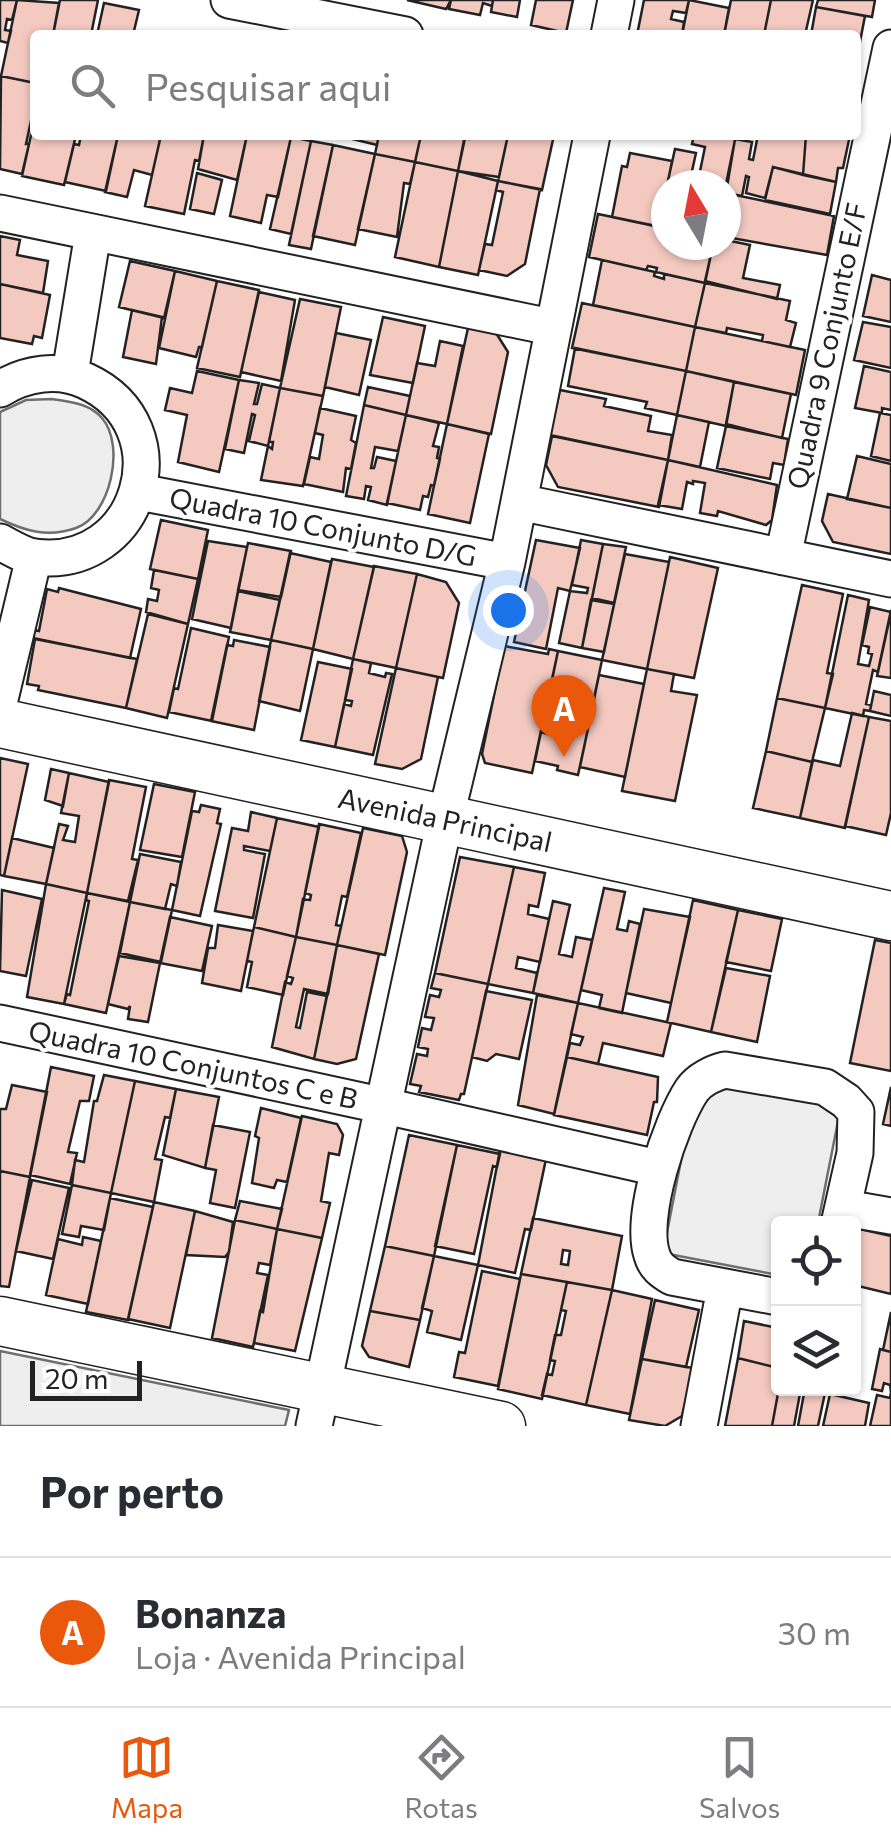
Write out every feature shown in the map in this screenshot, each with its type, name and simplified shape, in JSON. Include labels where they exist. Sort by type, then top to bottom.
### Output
[{"type":"street","points":[[229,0],[379,30]]},
{"type":"street","points":[[610,30],[616,0]]},
{"type":"street","name":"Quadra 9 Conjunto E/F","points":[[782,557],[881,70]]},
{"type":"street","points":[[318,1406],[445,820],[507,562],[591,140]]},
{"type":"street","points":[[0,213],[551,327]]},
{"type":"street","points":[[70,374],[93,233]]},
{"type":"street","points":[[0,389],[21,376],[70,374],[105,390],[131,418],[143,454],[139,492],[116,531],[79,554],[34,558],[0,542]]},
{"type":"street","name":"Quadra 10 Conjunto D/G","points":[[139,492],[507,562]]},
{"type":"street","points":[[519,502],[891,579]]},
{"type":"street","points":[[0,699],[34,558]]},
{"type":"street","name":"Avenida Principal","points":[[0,723],[891,916]]},
{"type":"street","name":"Quadra 10 Conjuntos C e B","points":[[0,1024],[658,1168]]},
{"type":"street","points":[[771,1296],[672,1277],[652,1258],[649,1242],[658,1168],[692,1090],[724,1070],[826,1087],[846,1101],[856,1112],[858,1130],[842,1216]]},
{"type":"street","points":[[861,1216],[891,1216]]},
{"type":"street","points":[[699,1426],[725,1288]]},
{"type":"street","points":[[0,1321],[318,1406],[500,1426]]},
{"type":"shaded area","points":[[52,399],[85,406],[102,418],[113,445],[113,462],[105,495],[88,521],[66,531],[46,533],[0,519],[0,412],[26,400]]},
{"type":"shaded area","points":[[697,1078],[841,1106],[819,1216],[771,1216],[771,1274],[663,1253]]},
{"type":"shaded area","points":[[0,1351],[289,1410],[285,1426],[0,1426]]},
{"type":"building","points":[[0,0],[17,0],[12,20],[7,19],[5,30],[11,31],[8,43],[0,41]]},
{"type":"building","points":[[17,0],[59,3],[54,30],[30,30],[30,82],[1,76]]},
{"type":"building","points":[[60,0],[98,0],[92,30],[54,30]]},
{"type":"building","points":[[407,0],[451,0],[446,9]]},
{"type":"building","points":[[451,0],[493,0],[492,6],[483,3],[480,15],[449,9]]},
{"type":"building","points":[[493,0],[520,0],[517,17],[491,12]]},
{"type":"building","points":[[536,0],[573,0],[567,30],[531,25]]},
{"type":"building","points":[[644,0],[689,0],[686,13],[673,11],[671,19],[684,22],[683,30],[638,30]]},
{"type":"building","points":[[689,0],[729,8],[725,30],[683,30]]},
{"type":"building","points":[[731,0],[771,0],[765,30],[725,30]]},
{"type":"building","points":[[771,0],[813,0],[806,30],[765,30]]},
{"type":"building","points":[[818,0],[875,0],[872,17],[816,7]]},
{"type":"building","points":[[104,3],[139,10],[134,30],[98,30]]},
{"type":"building","points":[[816,7],[865,16],[861,37],[861,30],[812,30]]},
{"type":"building","points":[[1,76],[30,82],[30,126],[22,174],[0,169]]},
{"type":"building","points":[[30,140],[75,140],[64,185],[22,176]]},
{"type":"building","points":[[80,140],[117,140],[106,191],[65,182],[74,144],[79,145]]},
{"type":"building","points":[[117,140],[160,140],[152,175],[134,170],[127,197],[105,192]]},
{"type":"building","points":[[160,140],[203,140],[184,214],[145,206]]},
{"type":"building","points":[[203,140],[246,140],[237,180],[198,169]]},
{"type":"building","points":[[246,140],[290,140],[278,197],[267,195],[261,223],[230,216]]},
{"type":"building","points":[[290,140],[311,141],[291,234],[270,229]]},
{"type":"building","points":[[378,140],[420,140],[415,162],[375,154]]},
{"type":"building","points":[[420,140],[464,140],[458,171],[415,162]]},
{"type":"building","points":[[465,140],[507,140],[499,177],[458,171]]},
{"type":"building","points":[[507,140],[553,140],[542,190],[498,181]]},
{"type":"building","points":[[693,140],[735,140],[729,170],[700,170],[705,147],[692,144]]},
{"type":"building","points":[[735,140],[752,142],[749,159],[753,160],[757,140],[806,140],[803,175],[773,167],[765,198],[746,193],[746,176],[741,196],[741,170],[730,170]]},
{"type":"building","points":[[806,140],[849,140],[836,182],[803,175]]},
{"type":"building","points":[[311,141],[333,145],[311,249],[289,245]]},
{"type":"building","points":[[333,145],[375,154],[355,245],[313,236]]},
{"type":"building","points":[[675,149],[696,153],[692,170],[670,170]]},
{"type":"building","points":[[630,153],[672,161],[670,170],[651,170],[651,225],[612,217],[622,166],[627,167]]},
{"type":"building","points":[[375,154],[415,162],[410,184],[404,183],[397,237],[358,229]]},
{"type":"building","points":[[415,162],[458,171],[439,267],[395,257]]},
{"type":"building","points":[[773,167],[836,182],[830,214],[765,200]]},
{"type":"building","points":[[458,171],[498,181],[478,275],[439,267]]},
{"type":"building","points":[[197,173],[222,180],[214,214],[190,209]]},
{"type":"building","points":[[498,181],[540,189],[525,264],[507,276],[479,270],[485,244],[492,245],[503,192],[496,190]]},
{"type":"building","points":[[741,196],[834,216],[827,255],[741,240]]},
{"type":"building","points":[[598,214],[651,225],[651,260],[710,260],[705,283],[656,272],[657,268],[648,266],[646,270],[589,257]]},
{"type":"building","points":[[0,236],[20,240],[17,255],[48,261],[43,293],[0,284]]},
{"type":"building","points":[[741,243],[750,245],[743,278],[780,285],[777,299],[705,281],[710,260],[741,260]]},
{"type":"building","points":[[602,260],[655,272],[654,276],[664,279],[664,274],[705,283],[695,327],[593,305]]},
{"type":"building","points":[[130,261],[175,271],[164,318],[119,307]]},
{"type":"building","points":[[175,271],[217,281],[202,347],[196,357],[159,348]]},
{"type":"building","points":[[872,275],[891,280],[891,322],[863,316]]},
{"type":"building","points":[[217,281],[259,290],[240,377],[197,368]]},
{"type":"building","points":[[705,283],[790,301],[786,320],[796,323],[790,347],[762,341],[763,335],[695,327]]},
{"type":"building","points":[[0,284],[50,295],[42,338],[34,336],[32,344],[0,338]]},
{"type":"building","points":[[259,292],[295,300],[281,381],[241,372]]},
{"type":"building","points":[[300,299],[341,307],[323,396],[280,388]]},
{"type":"building","points":[[582,303],[695,327],[686,371],[572,348]]},
{"type":"building","points":[[132,310],[162,317],[156,364],[123,357]]},
{"type":"building","points":[[383,317],[425,326],[413,383],[370,375]]},
{"type":"building","points":[[863,322],[891,327],[891,368],[854,360]]},
{"type":"building","points":[[695,327],[805,350],[796,395],[686,371]]},
{"type":"building","points":[[468,328],[496,333],[508,352],[491,434],[447,424]]},
{"type":"building","points":[[336,333],[371,340],[359,395],[325,387]]},
{"type":"building","points":[[440,341],[463,346],[447,424],[406,415],[417,363],[435,366]]},
{"type":"building","points":[[575,348],[686,371],[677,415],[645,408],[647,402],[568,386]]},
{"type":"building","points":[[864,366],[891,372],[891,410],[882,408],[882,413],[855,408]]},
{"type":"building","points":[[197,371],[239,380],[219,472],[178,462],[187,415],[165,410],[170,388],[192,393]]},
{"type":"building","points":[[686,371],[734,382],[726,426],[677,415]]},
{"type":"building","points":[[239,380],[259,383],[254,404],[262,384],[280,388],[268,446],[249,441],[255,415],[252,414],[244,453],[225,449]]},
{"type":"building","points":[[734,382],[791,394],[782,438],[726,424]]},
{"type":"building","points":[[368,387],[410,396],[406,415],[364,405]]},
{"type":"building","points":[[280,388],[323,396],[303,486],[261,480],[268,446],[272,449],[273,442],[269,442]]},
{"type":"building","points":[[560,390],[606,399],[604,406],[651,416],[648,431],[672,435],[668,460],[550,435]]},
{"type":"building","points":[[364,405],[406,415],[398,451],[375,447],[371,468],[377,457],[396,461],[387,505],[368,500],[371,487],[366,486],[364,499],[346,496]]},
{"type":"building","points":[[320,408],[356,416],[351,440],[356,443],[351,469],[346,468],[343,492],[304,484],[310,457],[319,459],[323,435],[315,433]]},
{"type":"building","points":[[880,413],[891,415],[891,461],[871,456]]},
{"type":"building","points":[[406,415],[439,423],[433,446],[439,447],[440,459],[434,486],[431,485],[428,497],[423,496],[420,510],[387,503]]},
{"type":"building","points":[[677,415],[709,422],[700,467],[668,460]]},
{"type":"building","points":[[447,424],[489,434],[470,523],[428,514]]},
{"type":"building","points":[[726,426],[788,439],[784,465],[773,463],[770,479],[717,468]]},
{"type":"building","points":[[552,436],[668,460],[659,507],[558,487],[546,465]]},
{"type":"building","points":[[857,456],[891,464],[891,508],[847,499]]},
{"type":"building","points":[[668,460],[777,485],[772,520],[766,525],[718,511],[717,516],[700,513],[705,483],[693,481],[687,482],[682,509],[658,505]]},
{"type":"building","points":[[828,494],[891,508],[891,554],[833,542],[822,521]]},
{"type":"building","points":[[161,520],[208,530],[198,579],[150,569]]},
{"type":"building","points":[[536,540],[580,548],[570,591],[558,588],[546,649],[514,642]]},
{"type":"building","points":[[581,540],[603,544],[582,648],[559,643],[570,591],[587,593],[588,588],[572,585]]},
{"type":"building","points":[[208,541],[247,547],[231,628],[192,619]]},
{"type":"building","points":[[248,543],[291,551],[281,597],[238,590]]},
{"type":"building","points":[[603,544],[626,547],[614,603],[592,598]]},
{"type":"building","points":[[290,553],[331,562],[313,649],[271,640]]},
{"type":"building","points":[[625,554],[669,562],[647,669],[602,660]]},
{"type":"building","points":[[670,557],[718,568],[694,678],[647,669]]},
{"type":"building","points":[[332,559],[374,567],[353,659],[313,649]]},
{"type":"building","points":[[374,566],[417,574],[396,668],[353,659]]},
{"type":"building","points":[[154,570],[198,579],[188,624],[146,612],[148,599],[157,601],[159,590],[151,588]]},
{"type":"building","points":[[417,574],[446,582],[459,603],[443,678],[396,668]]},
{"type":"building","points":[[802,585],[843,594],[827,673],[833,674],[825,708],[777,698]]},
{"type":"building","points":[[59,588],[141,609],[130,658],[33,638],[34,630],[39,631],[47,589],[58,592]]},
{"type":"building","points":[[238,591],[280,600],[271,640],[230,632]]},
{"type":"building","points":[[848,595],[869,600],[858,664],[869,666],[872,654],[868,653],[869,647],[862,645],[870,607],[891,612],[878,672],[873,670],[866,704],[871,705],[870,711],[864,710],[863,716],[825,708]]},
{"type":"building","points":[[591,600],[614,604],[604,652],[582,648]]},
{"type":"building","points":[[891,610],[891,678],[877,676]]},
{"type":"building","points":[[148,614],[188,624],[167,718],[126,708]]},
{"type":"building","points":[[191,628],[229,637],[212,721],[169,712]]},
{"type":"building","points":[[35,639],[137,659],[126,708],[38,690],[39,686],[27,684]]},
{"type":"building","points":[[234,640],[270,647],[254,730],[211,721],[227,645],[233,646]]},
{"type":"building","points":[[271,640],[313,649],[300,711],[259,701]]},
{"type":"building","points":[[504,646],[548,654],[549,649],[558,651],[532,773],[485,763],[482,754]]},
{"type":"building","points":[[558,651],[602,660],[593,703],[585,701],[584,709],[592,710],[578,775],[535,761],[541,732],[547,734],[549,725],[543,724],[546,707],[554,709],[556,701],[548,700]]},
{"type":"building","points":[[353,659],[371,663],[369,673],[385,677],[386,673],[392,674],[373,755],[335,747],[344,704],[351,706],[352,701],[345,700]]},
{"type":"building","points":[[318,662],[352,669],[335,747],[301,740]]},
{"type":"building","points":[[396,668],[438,677],[421,759],[402,769],[375,764]]},
{"type":"building","points":[[647,669],[674,674],[671,691],[697,695],[675,801],[622,791]]},
{"type":"building","points":[[599,675],[644,684],[625,777],[580,767]]},
{"type":"building","points":[[874,691],[891,695],[891,716],[870,711]]},
{"type":"building","points":[[777,698],[825,708],[812,762],[766,751]]},
{"type":"building","points":[[852,713],[869,717],[845,828],[800,818],[813,760],[840,766]]},
{"type":"building","points":[[869,717],[891,721],[891,813],[886,835],[845,826]]},
{"type":"building","points":[[766,751],[812,762],[800,818],[753,808]]},
{"type":"building","points":[[0,758],[28,764],[4,876],[0,875]]},
{"type":"building","points":[[51,769],[69,773],[63,806],[45,800]]},
{"type":"building","points":[[69,773],[109,782],[87,893],[46,884],[59,824],[68,826],[63,840],[75,842],[79,816],[61,813]]},
{"type":"building","points":[[109,780],[146,787],[132,859],[138,860],[128,901],[87,893]]},
{"type":"building","points":[[154,784],[195,792],[182,857],[140,850]]},
{"type":"building","points":[[201,805],[220,809],[217,823],[221,824],[200,916],[172,910],[192,811],[199,812]]},
{"type":"building","points":[[251,812],[277,818],[270,851],[244,846],[244,850],[265,854],[253,918],[215,911],[232,828],[248,831]]},
{"type":"building","points":[[277,818],[319,827],[296,937],[254,927]]},
{"type":"building","points":[[319,824],[361,833],[347,897],[342,896],[336,925],[341,926],[337,945],[296,937],[303,899],[310,900],[311,895],[305,893]]},
{"type":"building","points":[[363,828],[402,836],[407,852],[385,955],[337,945]]},
{"type":"building","points":[[12,838],[54,848],[46,884],[4,876]]},
{"type":"building","points":[[140,854],[181,862],[177,886],[171,884],[165,909],[130,902]]},
{"type":"building","points":[[460,857],[514,867],[488,984],[435,973]]},
{"type":"building","points":[[514,867],[545,873],[538,907],[529,905],[528,914],[549,919],[540,962],[518,957],[516,968],[537,973],[533,993],[488,984]]},
{"type":"building","points":[[46,884],[87,893],[64,1004],[27,997]]},
{"type":"building","points":[[604,888],[625,892],[617,929],[627,931],[629,921],[640,924],[622,1013],[599,1008],[602,995],[581,990]]},
{"type":"building","points":[[2,890],[42,899],[26,976],[0,971]]},
{"type":"building","points":[[87,893],[130,902],[106,1013],[64,1004],[67,994],[70,995],[89,901]]},
{"type":"building","points":[[693,900],[738,910],[711,1032],[667,1022]]},
{"type":"building","points":[[553,901],[570,905],[559,954],[572,957],[576,937],[592,940],[578,1003],[533,993]]},
{"type":"building","points":[[130,902],[172,910],[161,962],[120,953]]},
{"type":"building","points":[[644,909],[690,917],[671,1003],[626,993]]},
{"type":"building","points":[[738,910],[782,919],[771,971],[726,962]]},
{"type":"building","points":[[170,917],[212,926],[202,971],[160,963]]},
{"type":"building","points":[[218,925],[253,931],[241,991],[202,983],[208,948],[215,948]]},
{"type":"building","points":[[254,927],[296,937],[283,995],[247,987],[252,962],[247,961]]},
{"type":"building","points":[[296,937],[337,945],[328,994],[304,989],[296,1027],[300,1028],[307,992],[327,996],[314,1059],[272,1047],[285,982],[291,984],[293,978],[287,976]]},
{"type":"building","points":[[875,940],[891,943],[891,1071],[850,1063]]},
{"type":"building","points":[[337,945],[379,954],[356,1059],[337,1064],[314,1059]]},
{"type":"building","points":[[119,956],[160,963],[148,1022],[128,1019],[130,1006],[128,1009],[108,1004]]},
{"type":"building","points":[[726,968],[770,976],[757,1042],[711,1032]]},
{"type":"building","points":[[435,973],[488,984],[464,1094],[459,1100],[419,1092],[421,1086],[410,1084],[417,1054],[427,1056],[428,1049],[418,1047],[422,1028],[431,1030],[434,1018],[425,1017],[430,995],[439,997],[441,990],[431,988]]},
{"type":"building","points":[[486,991],[532,1000],[519,1059],[496,1054],[487,1061],[472,1057]]},
{"type":"building","points":[[537,995],[578,1003],[554,1114],[518,1105]]},
{"type":"building","points":[[578,1003],[671,1023],[663,1056],[603,1043],[598,1064],[567,1057],[570,1043],[580,1045],[583,1037],[571,1034]]},
{"type":"building","points":[[567,1057],[658,1077],[657,1102],[647,1135],[554,1115]]},
{"type":"building","points":[[51,1067],[94,1076],[89,1101],[80,1101],[68,1152],[77,1153],[70,1184],[30,1175]]},
{"type":"building","points":[[104,1075],[135,1081],[111,1193],[72,1185],[75,1160],[84,1162],[94,1101]]},
{"type":"building","points":[[135,1081],[176,1089],[155,1159],[162,1160],[154,1202],[111,1193]]},
{"type":"building","points":[[12,1085],[47,1092],[30,1177],[0,1171],[0,1109],[6,1109]]},
{"type":"building","points":[[891,1087],[891,1126],[883,1124]]},
{"type":"building","points":[[176,1089],[219,1097],[205,1168],[163,1155]]},
{"type":"building","points":[[261,1108],[301,1118],[287,1182],[277,1180],[274,1188],[252,1183]]},
{"type":"building","points":[[302,1116],[337,1124],[343,1135],[339,1155],[329,1153],[321,1201],[330,1203],[322,1238],[277,1229]]},
{"type":"building","points":[[213,1125],[250,1132],[235,1208],[210,1203],[216,1170],[205,1168]]},
{"type":"building","points":[[409,1135],[457,1145],[434,1256],[385,1246]]},
{"type":"building","points":[[457,1145],[500,1154],[497,1167],[493,1166],[474,1254],[435,1246]]},
{"type":"building","points":[[500,1150],[546,1159],[531,1230],[525,1229],[515,1273],[478,1265]]},
{"type":"building","points":[[0,1171],[30,1177],[9,1287],[0,1286]]},
{"type":"building","points":[[32,1180],[69,1188],[53,1259],[16,1251]]},
{"type":"building","points":[[72,1185],[111,1193],[104,1230],[81,1226],[79,1237],[62,1234]]},
{"type":"building","points":[[110,1198],[153,1207],[128,1320],[86,1312]]},
{"type":"building","points":[[240,1201],[282,1209],[277,1229],[235,1220]]},
{"type":"building","points":[[154,1202],[195,1211],[170,1328],[128,1319]]},
{"type":"building","points":[[195,1211],[233,1222],[225,1257],[186,1255]]},
{"type":"building","points":[[533,1218],[622,1236],[612,1290],[521,1274]],"holes":[[[563,1250],[570,1251],[568,1265],[561,1264]]]},
{"type":"building","points":[[235,1220],[277,1229],[270,1265],[259,1263],[257,1273],[268,1275],[253,1347],[212,1338]]},
{"type":"building","points":[[277,1229],[322,1238],[295,1351],[254,1343]]},
{"type":"building","points":[[861,1229],[891,1236],[891,1294],[861,1287]]},
{"type":"building","points":[[83,1237],[101,1241],[88,1304],[46,1295],[58,1239],[82,1245]]},
{"type":"building","points":[[385,1246],[434,1256],[420,1320],[370,1311]]},
{"type":"building","points":[[434,1256],[478,1265],[461,1340],[427,1332],[432,1311],[422,1308]]},
{"type":"building","points":[[482,1271],[520,1279],[498,1386],[454,1377],[459,1352],[465,1353]]},
{"type":"building","points":[[521,1274],[567,1282],[542,1399],[498,1389]]},
{"type":"building","points":[[567,1282],[612,1290],[586,1405],[542,1395],[547,1374],[552,1375],[555,1361],[550,1360],[555,1335],[561,1335]]},
{"type":"building","points":[[612,1290],[652,1299],[630,1414],[586,1405]]},
{"type":"building","points":[[655,1300],[699,1310],[686,1367],[642,1359]]},
{"type":"building","points":[[370,1311],[420,1320],[409,1367],[369,1357],[362,1346]]},
{"type":"building","points":[[891,1312],[891,1352],[883,1350]]},
{"type":"building","points":[[744,1321],[771,1327],[771,1366],[738,1358]]},
{"type":"building","points":[[880,1349],[891,1352],[891,1392],[890,1385],[884,1383],[882,1391],[872,1389]]},
{"type":"building","points":[[738,1358],[771,1366],[771,1396],[778,1396],[772,1426],[725,1426]]},
{"type":"building","points":[[642,1359],[693,1368],[682,1416],[665,1426],[629,1420]]},
{"type":"building","points":[[891,1392],[891,1426],[870,1426],[877,1395],[890,1398]]},
{"type":"building","points":[[778,1396],[800,1396],[794,1426],[772,1426]]},
{"type":"building","points":[[804,1396],[824,1396],[818,1426],[798,1426]]},
{"type":"building","points":[[830,1396],[869,1403],[865,1426],[823,1426]]},
{"type":"place","name":"Bonanza","points":[[564,757]]}]
